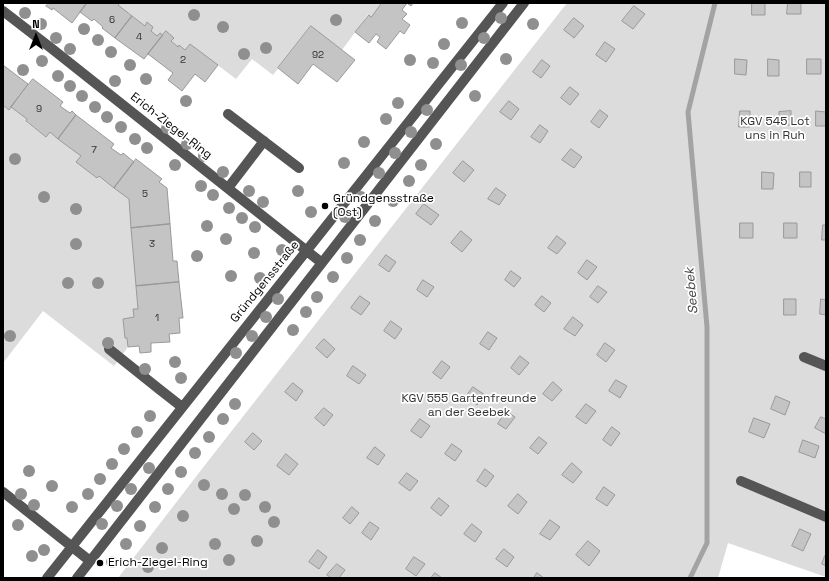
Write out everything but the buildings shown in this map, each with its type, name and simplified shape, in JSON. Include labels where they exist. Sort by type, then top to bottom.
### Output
[{"type":"street","name":"Gründgensstraße","points":[[46,578],[503,3]]},
{"type":"street","points":[[77,578],[524,3]]},
{"type":"street","name":"Erich-Ziegel-Ring","points":[[3,11],[322,263]]},
{"type":"street","points":[[228,114],[299,168]]},
{"type":"street","points":[[228,188],[264,141]]},
{"type":"street","points":[[110,349],[182,407]]},
{"type":"street","points":[[804,357],[826,366]]},
{"type":"street","points":[[741,481],[826,517]]},
{"type":"street","points":[[3,492],[90,561]]},
{"type":"green space","points":[[120,3],[382,3],[371,17],[368,15],[342,50],[311,26],[273,75],[252,59],[236,79],[190,44],[185,50],[180,46],[178,47],[171,41],[174,38],[166,32],[163,35],[160,33],[157,36],[151,31],[153,27],[147,22],[145,26],[118,5]]},
{"type":"green space","points":[[567,3],[826,3],[826,577],[728,543],[718,578],[118,578],[205,465]]},
{"type":"green space","points":[[3,105],[9,110],[11,107],[27,119],[26,122],[46,137],[50,132],[81,156],[77,162],[97,178],[99,176],[129,199],[138,309],[133,309],[134,317],[123,319],[125,338],[127,338],[128,347],[114,366],[43,311],[3,363]]},
{"type":"waterway","name":"Seebek","points":[[690,578],[707,543],[707,327],[688,112],[715,3]]},
{"type":"place","name":"Gründgensstraße (Ost)","points":[[325,206]]},
{"type":"place","name":"Erich-Ziegel-Ring","points":[[100,563]]},
{"type":"park label","name":"KGV 545 Lot uns in Ruh","points":[[775,129]]},
{"type":"park label","name":"KGV 555 Gartenfreunde an der Seebek","points":[[469,406]]}]
